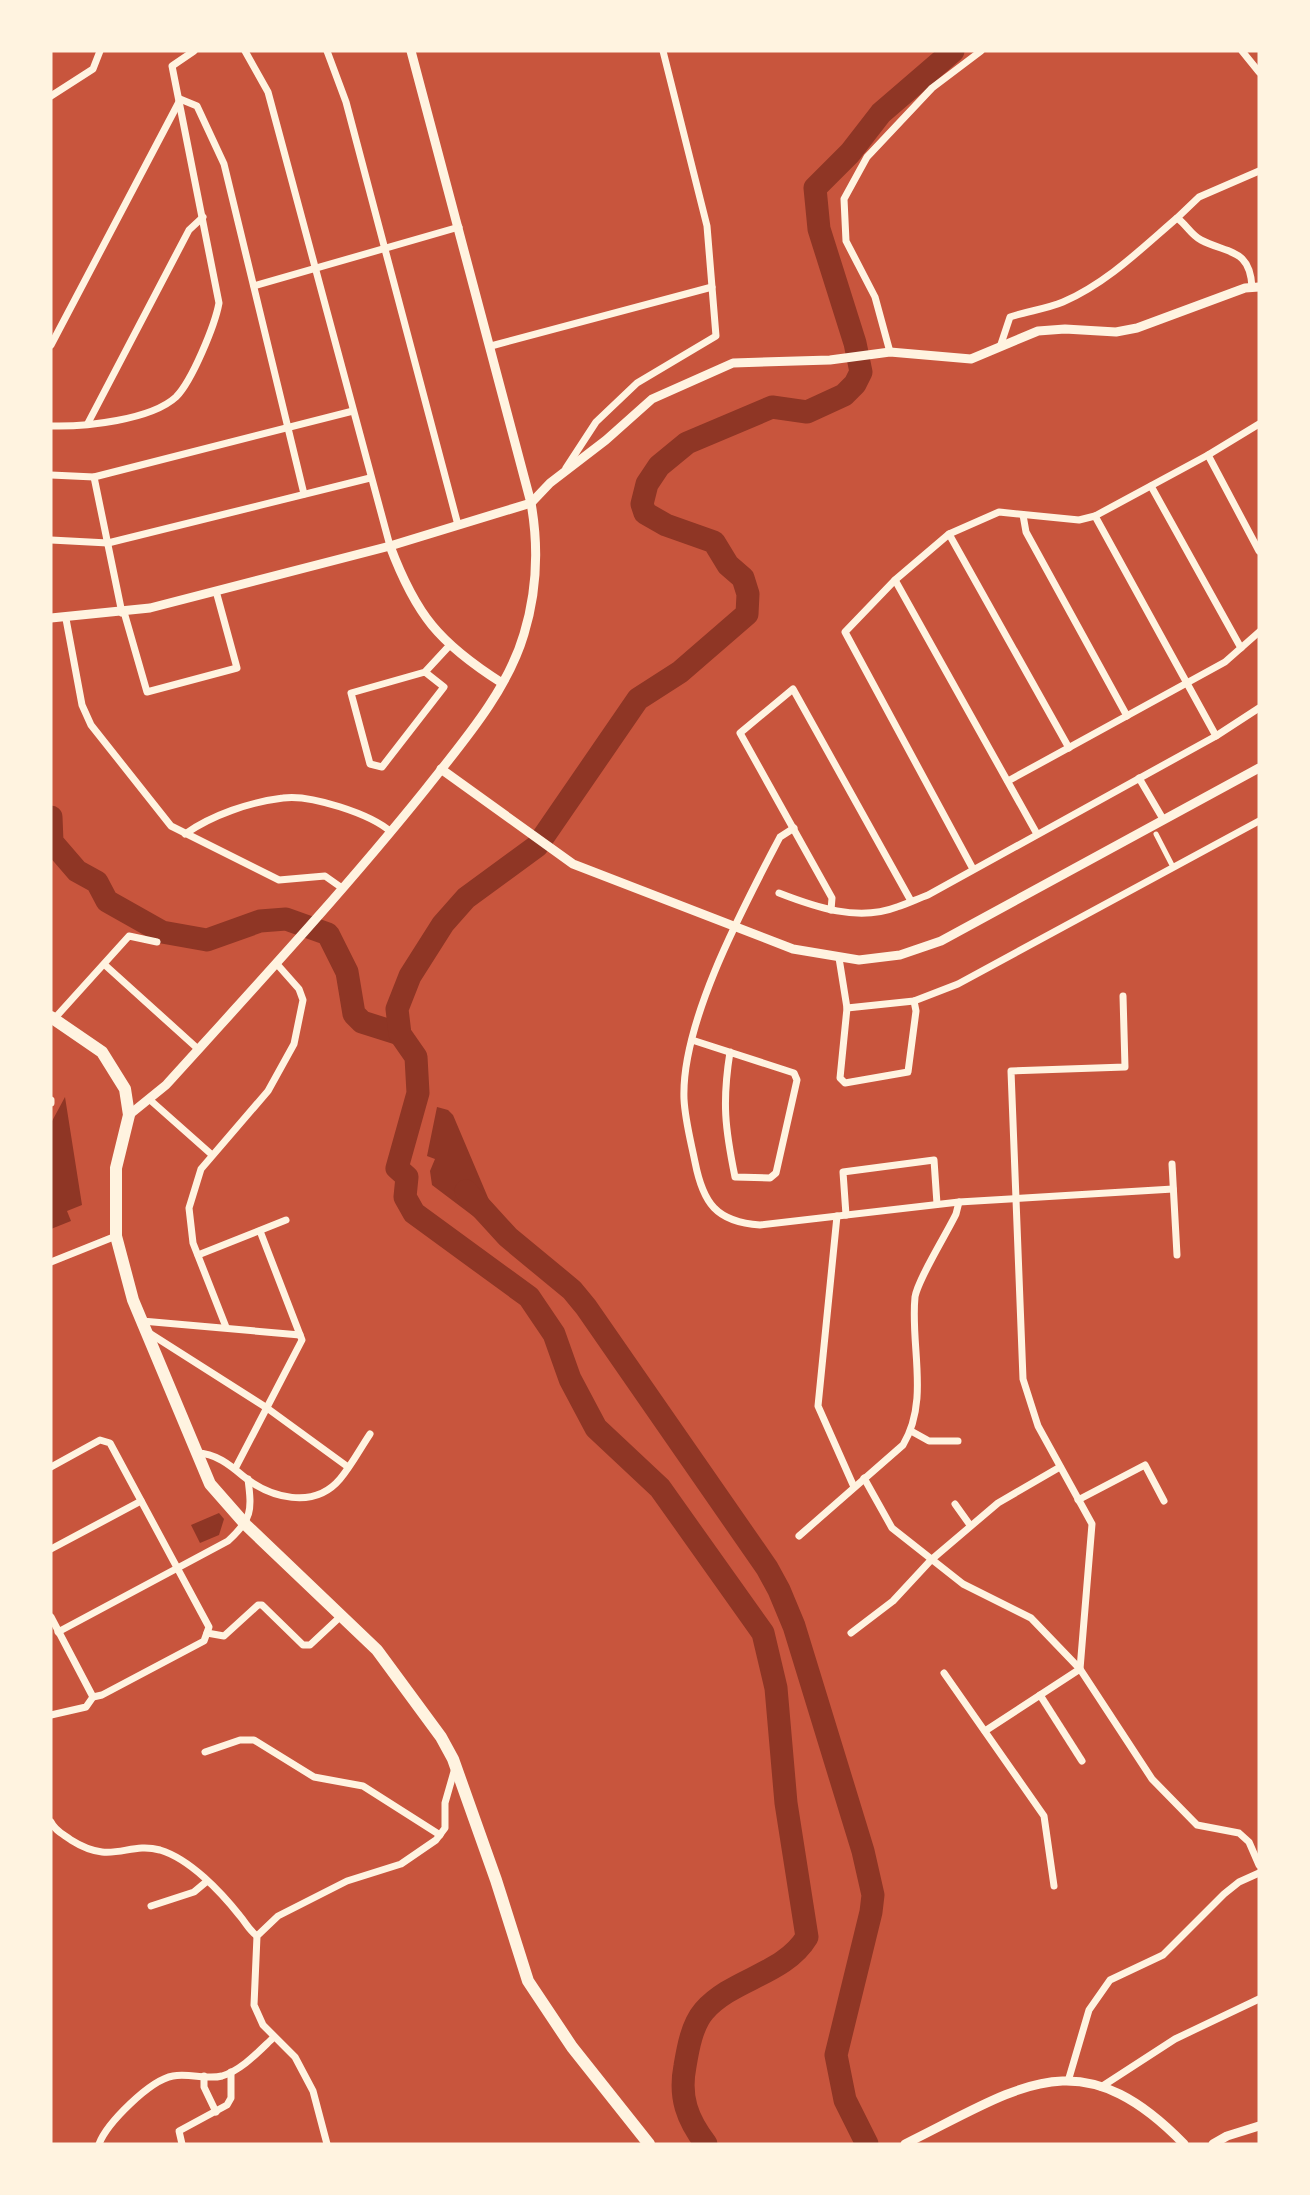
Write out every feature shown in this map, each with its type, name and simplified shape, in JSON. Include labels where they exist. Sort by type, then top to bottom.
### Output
[{"type":"main road","points":[[53,1018],[102,1052],[125,1089],[130,1115],[116,1168],[116,1237],[144,1326],[196,1453],[220,1498],[377,1650],[441,1737],[456,1768],[496,1880],[528,1981],[572,2047],[649,2144]]},
{"type":"street","points":[[51,96],[93,69],[100,51]]},
{"type":"street","points":[[51,426],[145,415],[177,396],[214,328],[219,303],[172,66],[194,51]]},
{"type":"street","points":[[245,51],[268,92],[318,268],[370,478],[390,546],[417,608],[465,659],[502,683]]},
{"type":"street","points":[[327,51],[346,102],[458,525]]},
{"type":"street","points":[[130,1115],[198,1049],[391,832],[441,769],[502,683],[524,635],[536,579],[537,537],[531,503],[491,346],[412,52],[422,51]]},
{"type":"street","points":[[564,472],[596,422],[637,383],[716,336],[707,226],[663,51]]},
{"type":"street","points":[[890,352],[875,296],[846,241],[844,199],[867,158],[932,88],[981,51]]},
{"type":"street","points":[[1242,51],[1259,72]]},
{"type":"street","points":[[180,99],[197,106],[224,164],[304,494]]},
{"type":"street","points":[[51,345],[180,99]]},
{"type":"street","points":[[1000,347],[1010,317],[1044,309],[1082,293],[1140,254],[1199,197],[1259,171]]},
{"type":"street","points":[[88,423],[189,230],[203,217]]},
{"type":"street","points":[[51,618],[123,613],[216,591],[390,546],[531,503],[646,403],[733,363],[830,360],[890,352],[971,359],[1045,330],[1116,332],[1136,328],[1256,287],[1251,270],[1238,255],[1223,246],[1200,240],[1177,218]]},
{"type":"street","points":[[254,286],[459,227]]},
{"type":"street","points":[[491,346],[712,288]]},
{"type":"street","points":[[51,475],[94,477],[353,411]]},
{"type":"street","points":[[973,869],[845,632],[895,580],[950,534],[999,512],[1079,520],[1095,516],[1208,456],[1259,424]]},
{"type":"street","points":[[1208,456],[1259,551]]},
{"type":"street","points":[[94,477],[123,613],[147,692],[237,668],[216,591]]},
{"type":"street","points":[[51,540],[108,543],[370,478]]},
{"type":"street","points":[[1151,486],[1241,648]]},
{"type":"street","points":[[1023,515],[1026,532],[1127,716]]},
{"type":"street","points":[[1095,516],[1216,736]]},
{"type":"street","points":[[950,534],[1069,748]]},
{"type":"street","points":[[895,580],[1037,834]]},
{"type":"street","points":[[66,619],[82,705],[92,725],[155,809],[171,826],[279,880],[325,876],[342,888]]},
{"type":"street","points":[[1007,781],[1225,662],[1259,632]]},
{"type":"street","points":[[425,672],[444,687],[382,767],[370,764],[351,694],[425,672],[450,645]]},
{"type":"street","points":[[831,910],[832,898],[740,733],[793,688],[911,901]]},
{"type":"street","points":[[779,893],[831,910],[860,914],[895,908],[973,869],[1216,736],[1259,708]]},
{"type":"street","points":[[441,769],[556,853],[600,875],[793,949],[859,960],[900,955],[941,941],[1259,768]]},
{"type":"street","points":[[1139,778],[1163,819]]},
{"type":"street","points":[[185,834],[199,825],[244,807],[284,797],[302,799],[377,820],[391,832]]},
{"type":"street","points":[[847,1008],[915,1001],[958,984],[1259,821]]},
{"type":"street","points":[[794,828],[780,837],[734,926],[692,1040],[686,1065],[684,1100],[699,1184],[707,1201],[721,1215],[740,1223],[760,1224],[1016,1197],[1173,1189]]},
{"type":"street","points":[[1156,834],[1173,867]]},
{"type":"street","points":[[53,1018],[105,965],[129,936],[157,942]]},
{"type":"street","points":[[839,958],[847,1008],[840,1077],[845,1083],[908,1072],[915,1001]]},
{"type":"street","points":[[226,1327],[190,1231],[189,1208],[195,1179],[211,1154],[268,1091],[294,1044],[303,1000],[299,989],[276,963]]},
{"type":"street","points":[[105,965],[198,1049]]},
{"type":"street","points":[[1080,1670],[1092,1524],[1038,1426],[1023,1379],[1011,1071],[1125,1067],[1123,996]]},
{"type":"street","points":[[692,1040],[730,1052],[794,1073],[797,1080],[776,1173],[770,1178],[735,1177],[724,1119],[724,1091],[730,1052]]},
{"type":"street","points":[[149,1099],[211,1154]]},
{"type":"street","points":[[846,1215],[843,1172],[933,1160],[937,1204]]},
{"type":"street","points":[[1172,1164],[1177,1255]]},
{"type":"street","points":[[799,1536],[903,1445],[911,1431],[917,1412],[915,1294],[956,1214],[958,1202]]},
{"type":"street","points":[[837,1216],[818,1406],[854,1487]]},
{"type":"street","points":[[198,1255],[285,1220]]},
{"type":"street","points":[[236,1467],[302,1340],[260,1231]]},
{"type":"street","points":[[51,1262],[116,1237]]},
{"type":"street","points":[[144,1326],[226,1327],[300,1335]]},
{"type":"street","points":[[144,1326],[267,1408],[348,1467]]},
{"type":"street","points":[[911,1431],[929,1441],[958,1441]]},
{"type":"street","points":[[196,1453],[205,1453],[236,1467],[248,1479],[284,1499],[295,1499],[334,1485],[370,1434]]},
{"type":"street","points":[[51,1467],[100,1440],[110,1443],[209,1628],[204,1641],[102,1695],[93,1697],[86,1707],[51,1715]]},
{"type":"street","points":[[1078,1500],[1145,1465],[1164,1501]]},
{"type":"street","points":[[851,1633],[893,1601],[931,1560],[970,1525],[998,1503],[1060,1467]]},
{"type":"street","points":[[864,1478],[892,1528],[931,1560],[987,1598],[1031,1618],[1080,1670],[1152,1779],[1197,1825],[1239,1833],[1249,1842],[1259,1864]]},
{"type":"street","points":[[58,1632],[228,1542],[246,1525],[250,1515],[248,1479]]},
{"type":"street","points":[[51,1549],[141,1501]]},
{"type":"street","points":[[955,1504],[970,1525]]},
{"type":"street","points":[[207,1633],[224,1636],[258,1605],[262,1605],[303,1645],[310,1645],[341,1616]]},
{"type":"street","points":[[51,1618],[93,1697]]},
{"type":"street","points":[[985,1731],[1080,1670]]},
{"type":"street","points":[[944,1673],[1044,1816],[1054,1886]]},
{"type":"street","points":[[1040,1695],[1082,1761]]},
{"type":"street","points":[[205,1752],[240,1740],[254,1740],[314,1777],[363,1786],[440,1835]]},
{"type":"street","points":[[327,2144],[313,2091],[295,2057],[262,2025],[254,2005],[257,1936],[278,1916],[346,1881],[401,1864],[419,1855],[445,1828],[445,1802],[456,1768]]},
{"type":"street","points":[[51,1822],[54,1828],[77,1844],[103,1854],[159,1850],[192,1869],[257,1936]]},
{"type":"street","points":[[1069,2078],[1089,2010],[1110,1980],[1163,1955],[1224,1894],[1239,1882],[1259,1873]]},
{"type":"street","points":[[150,1906],[194,1892],[206,1882]]},
{"type":"street","points":[[1101,2087],[1175,2039],[1259,1999]]},
{"type":"street","points":[[99,2144],[111,2121],[161,2081],[172,2076],[220,2077],[231,2072],[274,2038]]},
{"type":"street","points":[[181,2144],[179,2132],[194,2120],[228,2105],[231,2098],[231,2072]]},
{"type":"street","points":[[204,2076],[204,2087],[216,2112]]},
{"type":"street","points":[[905,2144],[1000,2097],[1041,2082],[1069,2078],[1128,2097],[1152,2113],[1184,2144]]},
{"type":"street","points":[[1213,2144],[1227,2136],[1259,2126]]},
{"type":"shaded area","points":[[65,1097],[82,1205],[67,1211],[71,1221],[51,1229],[51,1123]]},
{"type":"shaded area","points":[[437,1107],[448,1110],[453,1115],[494,1206],[481,1222],[432,1185],[430,1171],[435,1159],[427,1156]]},
{"type":"shaded area","points":[[219,1513],[224,1519],[219,1535],[200,1543],[191,1525]]},
{"type":"waterway","points":[[706,2144],[689,2117],[683,2088],[683,2077],[696,2023],[716,2000],[785,1960],[807,1937],[786,1803],[776,1688],[763,1633],[660,1488],[596,1428],[570,1379],[554,1334],[529,1297],[414,1213],[405,1197],[407,1177],[397,1168],[418,1093],[416,1057],[400,1034],[397,1009],[410,976],[443,924],[466,898],[537,846],[638,699],[680,672],[747,614],[748,594],[743,578],[728,565],[714,542],[666,525],[645,513],[642,504],[647,484],[659,466],[687,443],[772,407],[807,412],[844,395],[855,384],[861,372],[855,343],[819,229],[815,188],[850,153],[881,113],[953,51]]},
{"type":"waterway","points":[[51,817],[52,842],[77,871],[97,882],[107,901],[162,932],[207,940],[260,921],[286,919],[328,934],[347,972],[354,1014],[362,1022],[400,1034]]},
{"type":"waterway","points":[[466,1191],[508,1237],[572,1290],[586,1307],[767,1568],[779,1590],[794,1626],[863,1851],[873,1895],[836,2055],[845,2100],[867,2144]]}]
